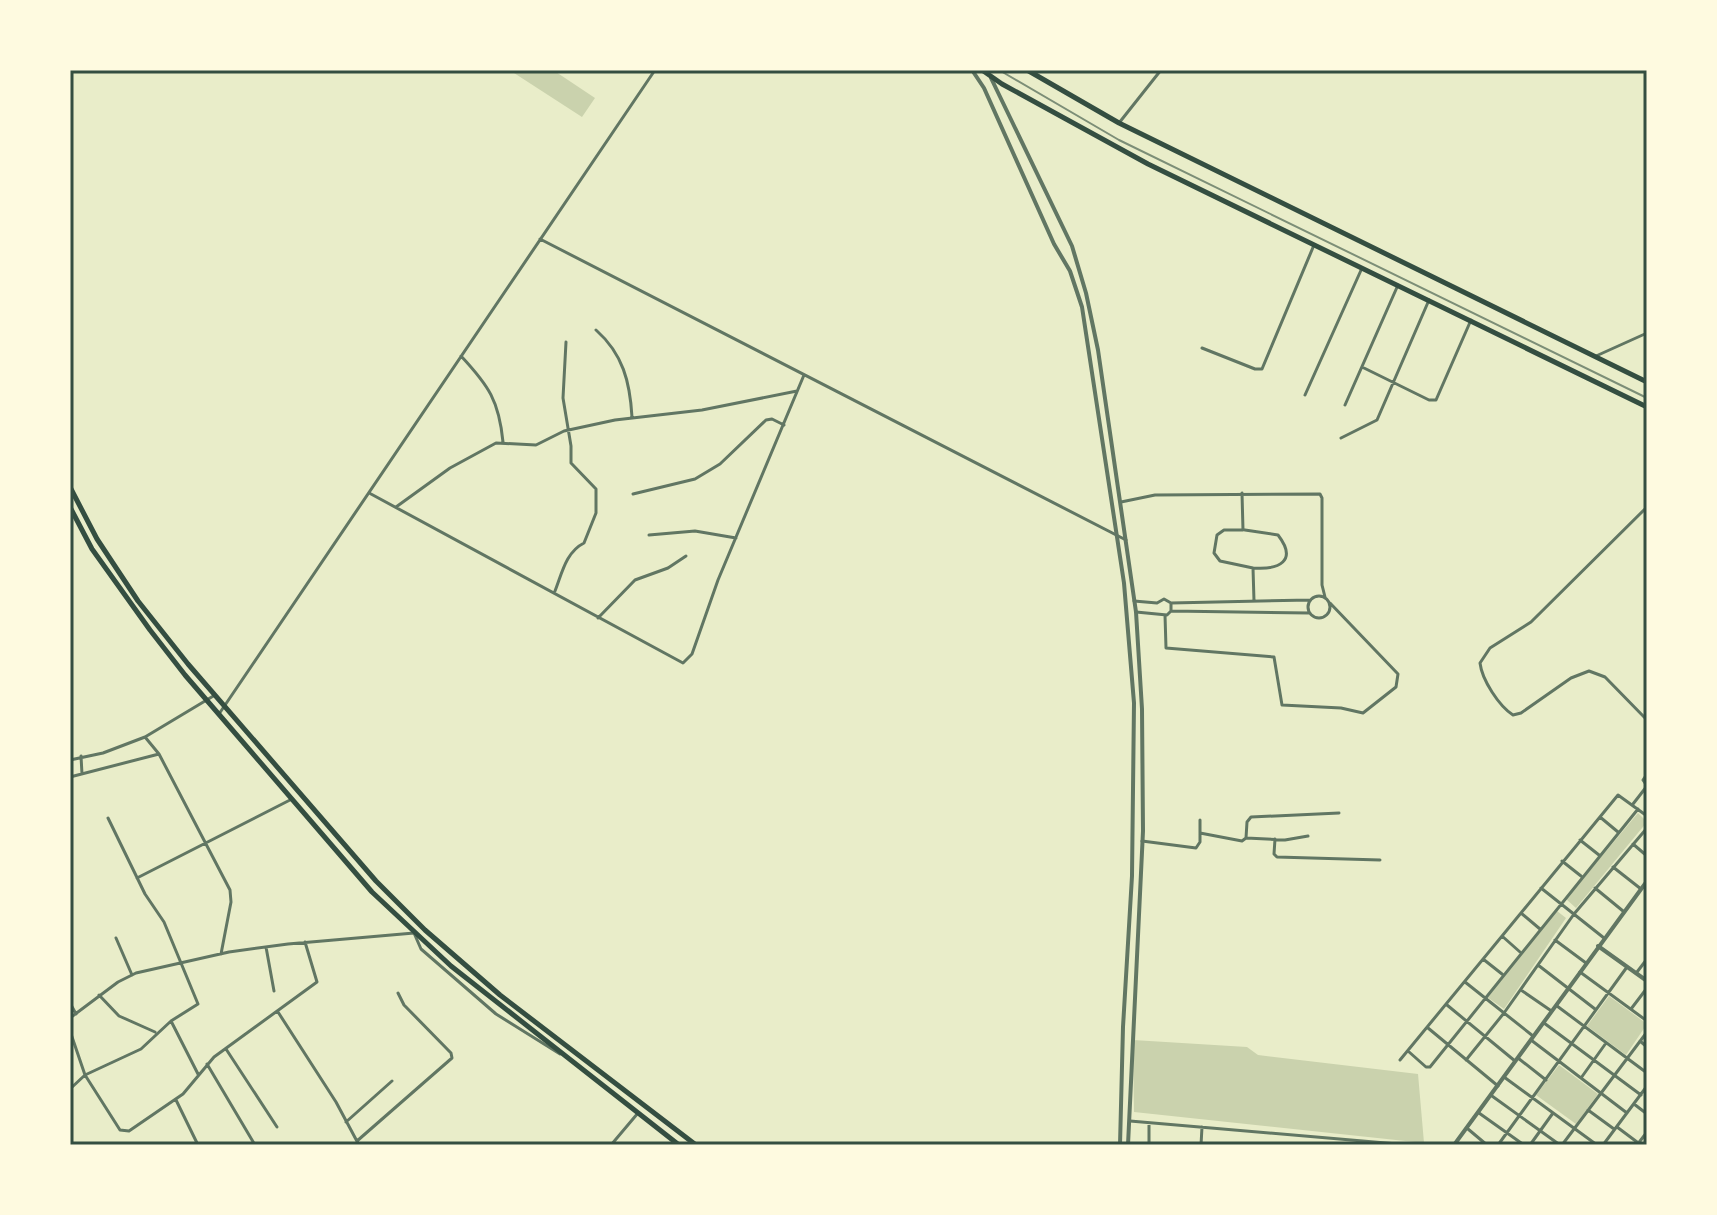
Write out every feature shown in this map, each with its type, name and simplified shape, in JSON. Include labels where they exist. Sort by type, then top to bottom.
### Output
[{"type":"highway","points":[[982,70],[1148,164],[1647,407]]},
{"type":"highway","points":[[1027,70],[1038,73],[1119,123],[1647,382]]},
{"type":"highway","points":[[70,487],[97,539],[138,601],[376,881],[420,925],[500,995],[696,1145]]},
{"type":"highway","points":[[70,507],[92,549],[150,630],[372,892],[492,1000],[679,1145]]},
{"type":"street","points":[[219,714],[655,70]]},
{"type":"street","points":[[972,70],[984,88],[1054,244],[1070,271],[1087,332],[1117,538],[1132,666],[1135,763],[1120,1145]]},
{"type":"street","points":[[1119,123],[1161,70]]},
{"type":"street","points":[[1280,70],[1287,70]]},
{"type":"street","points":[[990,76],[1043,182],[1079,268],[1095,330],[1136,612],[1142,723],[1142,841],[1128,1145]]},
{"type":"street","points":[[540,239],[1126,540]]},
{"type":"street","points":[[1202,348],[1262,369],[1314,245]]},
{"type":"street","points":[[1305,395],[1362,268]]},
{"type":"street","points":[[1345,405],[1398,285]]},
{"type":"street","points":[[1341,438],[1377,420],[1429,300]]},
{"type":"street","points":[[1362,367],[1429,400],[1436,400],[1471,320]]},
{"type":"street","points":[[596,330],[617,354],[624,370],[630,390],[632,417]]},
{"type":"street","points":[[1596,356],[1646,334]]},
{"type":"street","points":[[554,592],[569,555],[575,547],[584,543],[596,513],[596,489],[571,463],[563,398],[566,342]]},
{"type":"street","points":[[461,356],[494,397],[503,442]]},
{"type":"street","points":[[370,494],[683,663],[688,660],[804,375]]},
{"type":"street","points":[[395,508],[481,449],[503,442],[536,445],[568,430],[632,417],[720,407],[797,391]]},
{"type":"street","points":[[1097,399],[1105,398]]},
{"type":"street","points":[[633,494],[695,479],[720,464],[766,420],[772,419],[784,425]]},
{"type":"street","points":[[1242,493],[1243,530]]},
{"type":"street","points":[[1119,502],[1155,495],[1322,495],[1322,585],[1325,597],[1399,677],[1396,687],[1363,713],[1341,708],[1282,705],[1274,657],[1166,648],[1165,615]]},
{"type":"street","points":[[1647,507],[1531,622],[1490,648],[1480,663],[1484,678],[1513,715],[1521,713],[1571,678],[1589,671],[1605,677],[1647,720]]},
{"type":"street","points":[[1224,530],[1278,535],[1287,554],[1284,562],[1276,568],[1253,568],[1220,561],[1214,553],[1217,535],[1224,530]]},
{"type":"street","points":[[649,535],[695,531],[736,538]]},
{"type":"street","points":[[598,618],[635,580],[668,568],[686,556]]},
{"type":"street","points":[[1253,568],[1254,601]]},
{"type":"street","points":[[1134,601],[1157,603],[1164,599],[1171,603],[1310,600],[1325,597]]},
{"type":"street","points":[[1309,613],[1310,600]]},
{"type":"street","points":[[1157,603],[1158,612]]},
{"type":"street","points":[[1171,603],[1171,611]]},
{"type":"street","points":[[1165,615],[1171,611],[1309,613],[1315,618],[1322,618],[1328,614],[1330,603]]},
{"type":"street","points":[[1136,612],[1165,615]]},
{"type":"street","points":[[70,760],[103,753],[145,737],[215,695]]},
{"type":"street","points":[[145,737],[159,754],[231,895],[221,954]]},
{"type":"street","points":[[70,777],[159,754]]},
{"type":"street","points":[[81,756],[82,774]]},
{"type":"street","points":[[1633,804],[1647,786],[1643,782],[1647,774]]},
{"type":"street","points":[[1400,1060],[1620,794],[1647,816]]},
{"type":"street","points":[[137,878],[292,799]]},
{"type":"street","points":[[1408,1051],[1428,1068],[1638,809]]},
{"type":"street","points":[[1246,838],[1247,822],[1251,817],[1339,813]]},
{"type":"street","points":[[1600,817],[1618,832]]},
{"type":"street","points":[[70,1089],[85,1075],[136,1052],[171,1021],[198,1004],[160,913],[145,894],[108,818]]},
{"type":"street","points":[[1142,841],[1196,848],[1199,845],[1200,820]]},
{"type":"street","points":[[1466,1060],[1504,1013],[1574,914],[1647,828]]},
{"type":"street","points":[[1200,833],[1239,841],[1246,838],[1308,836]]},
{"type":"street","points":[[1275,839],[1274,854],[1279,858],[1380,860]]},
{"type":"street","points":[[1580,840],[1600,855]]},
{"type":"street","points":[[1633,844],[1647,856]]},
{"type":"street","points":[[1562,861],[1582,877]]},
{"type":"street","points":[[1613,867],[1641,889]]},
{"type":"street","points":[[1454,1145],[1647,881]]},
{"type":"street","points":[[1540,887],[1604,938]]},
{"type":"street","points":[[1595,888],[1623,911]]},
{"type":"street","points":[[1520,913],[1540,929]]},
{"type":"street","points":[[70,1018],[132,975],[266,947],[414,933],[420,925]]},
{"type":"street","points":[[1502,936],[1521,952]]},
{"type":"street","points":[[116,938],[132,975]]},
{"type":"street","points":[[1555,940],[1586,963]]},
{"type":"street","points":[[70,1031],[85,1075],[120,1130],[124,1132],[135,1128],[176,1100],[207,1064],[317,982],[305,942]]},
{"type":"street","points":[[1598,946],[1647,981]]},
{"type":"street","points":[[266,947],[274,991]]},
{"type":"street","points":[[1483,959],[1503,975]]},
{"type":"street","points":[[1636,973],[1647,959]]},
{"type":"street","points":[[1538,965],[1596,1010]]},
{"type":"street","points":[[1498,1145],[1627,967]]},
{"type":"street","points":[[1580,972],[1647,1021]]},
{"type":"street","points":[[1465,982],[1627,1113]]},
{"type":"street","points":[[1631,1009],[1647,988]]},
{"type":"street","points":[[1521,990],[1552,1011]]},
{"type":"street","points":[[278,1011],[358,1143],[452,1058],[451,1053],[402,1002],[398,993]]},
{"type":"street","points":[[99,995],[119,1016],[157,1033]]},
{"type":"street","points":[[70,1003],[76,1014]]},
{"type":"street","points":[[1447,1005],[1485,1037],[1546,1080]]},
{"type":"street","points":[[1557,1006],[1647,1073]]},
{"type":"street","points":[[171,1021],[198,1074]]},
{"type":"street","points":[[1544,1022],[1641,1095]]},
{"type":"street","points":[[1428,1028],[1498,1086]]},
{"type":"street","points":[[1492,1096],[1561,1145],[1647,1032]]},
{"type":"street","points":[[1640,1041],[1647,1047]]},
{"type":"street","points":[[1581,1078],[1606,1043]]},
{"type":"street","points":[[226,1049],[277,1127]]},
{"type":"street","points":[[207,1064],[255,1145]]},
{"type":"street","points":[[1504,1077],[1597,1145]]},
{"type":"street","points":[[346,1122],[392,1081]]},
{"type":"street","points":[[1603,1145],[1647,1086]]},
{"type":"street","points":[[176,1100],[198,1145]]},
{"type":"street","points":[[1634,1104],[1647,1114]]},
{"type":"street","points":[[1588,1110],[1639,1144],[1647,1132]]},
{"type":"street","points":[[611,1145],[638,1113]]},
{"type":"street","points":[[1479,1113],[1527,1145],[1553,1113]]},
{"type":"street","points":[[1129,1121],[1409,1145]]},
{"type":"street","points":[[1149,1123],[1149,1145]]},
{"type":"street","points":[[1201,1145],[1202,1127]]},
{"type":"street","points":[[1468,1129],[1487,1145]]},
{"type":"green space","points":[[516,70],[553,70],[595,98],[582,117],[514,73]]},
{"type":"green space","points":[[1638,813],[1647,822],[1576,908],[1566,899]]},
{"type":"green space","points":[[1557,911],[1566,918],[1504,1009],[1487,997]]},
{"type":"green space","points":[[1609,996],[1647,1024],[1626,1055],[1587,1026]]},
{"type":"green space","points":[[1133,1040],[1247,1047],[1258,1055],[1418,1074],[1424,1143],[1134,1112]]},
{"type":"green space","points":[[1559,1065],[1598,1094],[1576,1124],[1536,1095]]},
{"type":"railway","points":[[999,70],[1119,140],[1647,398]]}]
